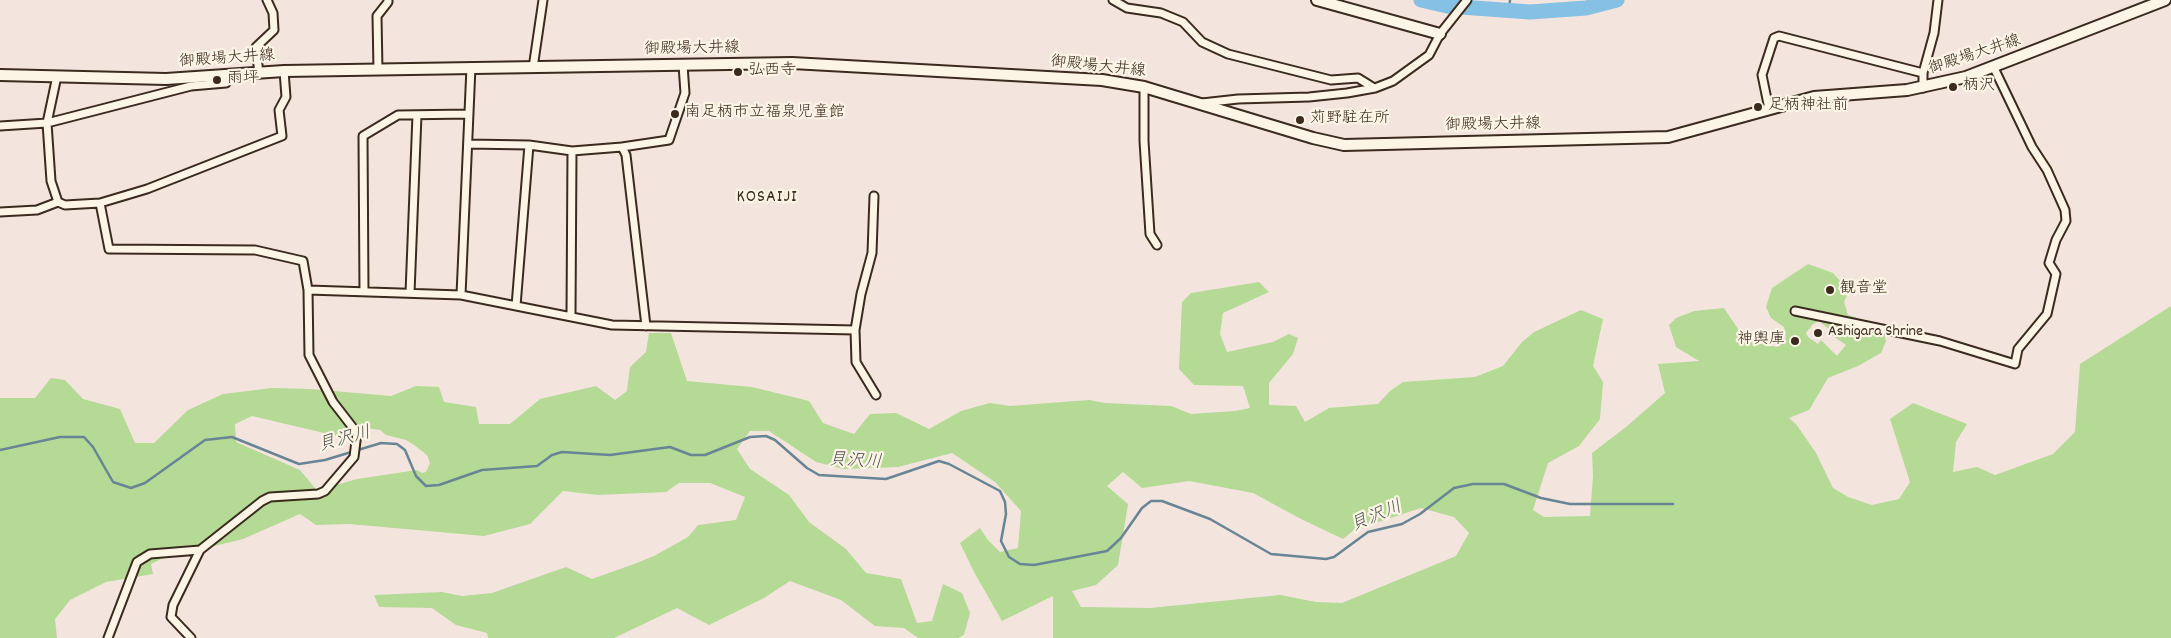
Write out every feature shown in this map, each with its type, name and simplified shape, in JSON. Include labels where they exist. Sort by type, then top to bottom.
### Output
[{"type":"main road","points":[[1317,0],[1442,32]]},
{"type":"main road","name":"御殿場大井線","points":[[0,75],[166,79],[284,71],[792,63],[1102,80],[1144,87],[1313,138],[1344,144],[1668,137],[1814,97],[1923,88],[1994,68],[2165,0]]},
{"type":"street","points":[[259,74],[256,47],[274,30],[273,13],[266,0]]},
{"type":"street","points":[[378,70],[376,16],[388,0]]},
{"type":"street","points":[[532,68],[543,0]]},
{"type":"street","points":[[1113,0],[1127,8],[1161,13],[1183,22],[1202,42],[1228,54],[1331,80],[1358,78],[1374,88]]},
{"type":"street","points":[[1200,104],[1238,99],[1309,97],[1374,88],[1393,81],[1429,55],[1442,32],[1467,0]]},
{"type":"street","points":[[1923,88],[1923,73],[1934,33],[1938,0]]},
{"type":"street","points":[[1769,109],[1762,75],[1774,38],[1779,36],[1923,73]]},
{"type":"street","points":[[468,144],[529,144],[572,151],[622,147],[669,140],[685,93],[683,65]]},
{"type":"street","points":[[462,295],[471,67]]},
{"type":"street","points":[[1795,311],[1940,341],[2014,364],[2018,349],[2047,314],[2056,274],[2049,262],[2056,240],[2066,221],[2065,210],[2047,170],[2032,147],[1994,68]]},
{"type":"street","points":[[0,212],[36,210],[58,202],[65,205],[100,203],[147,189],[282,136],[279,110],[286,97],[284,71]]},
{"type":"street","points":[[57,76],[47,123],[51,181],[58,202]]},
{"type":"street","points":[[0,126],[47,123],[192,86],[226,83],[227,76]]},
{"type":"street","points":[[1144,87],[1144,140],[1150,234],[1157,245]]},
{"type":"street","points":[[364,292],[363,136],[398,115],[469,114]]},
{"type":"street","points":[[410,293],[417,115]]},
{"type":"street","points":[[516,306],[529,144]]},
{"type":"street","points":[[622,147],[626,155],[646,326]]},
{"type":"street","points":[[571,315],[572,151]]},
{"type":"street","points":[[874,196],[872,253],[861,294],[855,330],[856,362],[876,396]]},
{"type":"street","points":[[100,203],[109,249],[255,250],[303,261],[308,290],[309,355],[333,402],[357,433],[357,446],[354,458],[326,491],[309,495],[270,497],[262,500],[200,550],[173,605],[171,617],[191,638]]},
{"type":"street","points":[[308,290],[462,295],[612,324],[855,330]]},
{"type":"street","points":[[108,638],[137,562],[150,554],[200,550]]},
{"type":"green space","points":[[1808,264],[1833,273],[1849,291],[1844,302],[1848,315],[1881,325],[1886,341],[1881,353],[1858,366],[1828,378],[1809,410],[1789,418],[1796,424],[1816,453],[1833,488],[1848,497],[1872,505],[1899,499],[1910,482],[1890,419],[1913,403],[1967,424],[1956,442],[1953,472],[1977,467],[1995,475],[2053,454],[2075,432],[2080,364],[2171,306],[2171,638],[1053,638],[1053,596],[1002,621],[960,543],[980,528],[987,539],[1000,552],[1018,548],[1021,511],[995,482],[952,453],[898,467],[844,469],[816,462],[769,431],[750,431],[737,449],[750,469],[789,495],[809,522],[846,549],[866,573],[901,579],[917,623],[932,621],[943,584],[962,593],[970,613],[964,635],[958,638],[918,638],[904,628],[875,626],[841,600],[790,581],[764,598],[709,625],[677,608],[614,638],[488,638],[487,633],[456,625],[432,608],[379,607],[374,595],[442,592],[462,596],[492,593],[566,567],[592,579],[654,556],[688,537],[698,525],[736,520],[745,497],[710,483],[679,483],[666,492],[598,495],[563,491],[530,524],[484,536],[349,524],[316,525],[300,514],[243,539],[161,559],[151,564],[153,574],[106,582],[70,600],[55,619],[57,638],[0,638],[0,398],[35,398],[51,378],[65,380],[83,399],[120,409],[135,443],[154,443],[188,410],[223,394],[272,388],[310,389],[391,396],[416,386],[439,387],[444,402],[476,407],[479,424],[510,424],[540,399],[596,386],[615,400],[627,391],[630,367],[646,352],[649,333],[671,333],[687,381],[752,387],[809,401],[823,423],[854,434],[870,414],[896,413],[929,429],[961,411],[990,403],[1010,406],[1089,400],[1105,403],[1171,406],[1191,414],[1235,411],[1250,408],[1243,386],[1194,385],[1179,369],[1182,302],[1191,293],[1259,282],[1269,292],[1223,313],[1220,334],[1227,352],[1273,342],[1289,334],[1298,338],[1293,354],[1269,383],[1269,405],[1296,406],[1305,422],[1329,408],[1378,404],[1390,391],[1403,382],[1475,377],[1503,366],[1522,342],[1534,332],[1581,310],[1603,319],[1593,366],[1603,382],[1600,419],[1579,446],[1548,463],[1533,510],[1544,517],[1590,516],[1593,476],[1592,453],[1626,427],[1665,393],[1658,364],[1699,361],[1676,347],[1669,325],[1676,318],[1694,311],[1724,308],[1746,341],[1777,347],[1786,338],[1784,327],[1771,318],[1766,307],[1772,288]],"holes":[[[1819,321],[1829,329],[1830,334],[1846,345],[1837,356],[1821,340],[1818,344],[1808,337],[1806,333],[1813,324]],[[252,416],[341,437],[359,427],[380,430],[386,435],[406,440],[414,445],[427,455],[430,463],[426,472],[422,473],[417,470],[357,479],[336,485],[323,498],[300,470],[236,442],[235,424]],[[1123,472],[1142,488],[1189,481],[1253,493],[1343,539],[1354,530],[1421,508],[1454,517],[1469,533],[1456,556],[1342,603],[1316,602],[1280,595],[1150,608],[1081,607],[1072,591],[1096,585],[1118,565],[1128,504],[1107,486]]]},
{"type":"waterway","points":[[1421,0],[1447,6],[1530,12],[1586,8],[1617,0]]},
{"type":"waterway","points":[[1509,10],[1510,0]]},
{"type":"waterway","name":"貝沢川","points":[[0,450],[60,437],[84,437],[93,447],[113,482],[131,488],[145,483],[205,440],[232,437],[299,464],[325,460],[381,443],[397,444],[405,450],[416,476],[426,486],[439,485],[482,470],[537,466],[552,455],[562,452],[610,455],[670,447],[691,455],[705,455],[750,437],[766,436],[775,440],[807,468],[819,475],[886,479],[939,461],[949,464],[1000,491],[1005,502],[1006,514],[1001,541],[1009,557],[1020,564],[1034,565],[1107,551],[1121,538],[1142,508],[1151,501],[1162,501],[1210,519],[1271,554],[1326,559],[1334,557],[1368,532],[1402,524],[1420,514],[1454,488],[1473,484],[1504,484],[1541,498],[1570,504],[1673,504]]},
{"type":"place","name":"弘西寺","points":[[738,72]]},
{"type":"place","name":"雨坪","points":[[217,80]]},
{"type":"place","name":"柄沢","points":[[1953,87]]},
{"type":"place","name":"足柄神社前","points":[[1758,107]]},
{"type":"place","name":"南足柄市立福泉児童館","points":[[675,114]]},
{"type":"place","name":"苅野駐在所","points":[[1300,120]]},
{"type":"place","name":"観音堂","points":[[1830,290]]},
{"type":"place","name":"Ashigara Shrine","points":[[1818,333]]},
{"type":"place","name":"神輿庫","points":[[1795,341]]},
{"type":"district","name":"KOSAIJI","points":[[767,199]]}]
